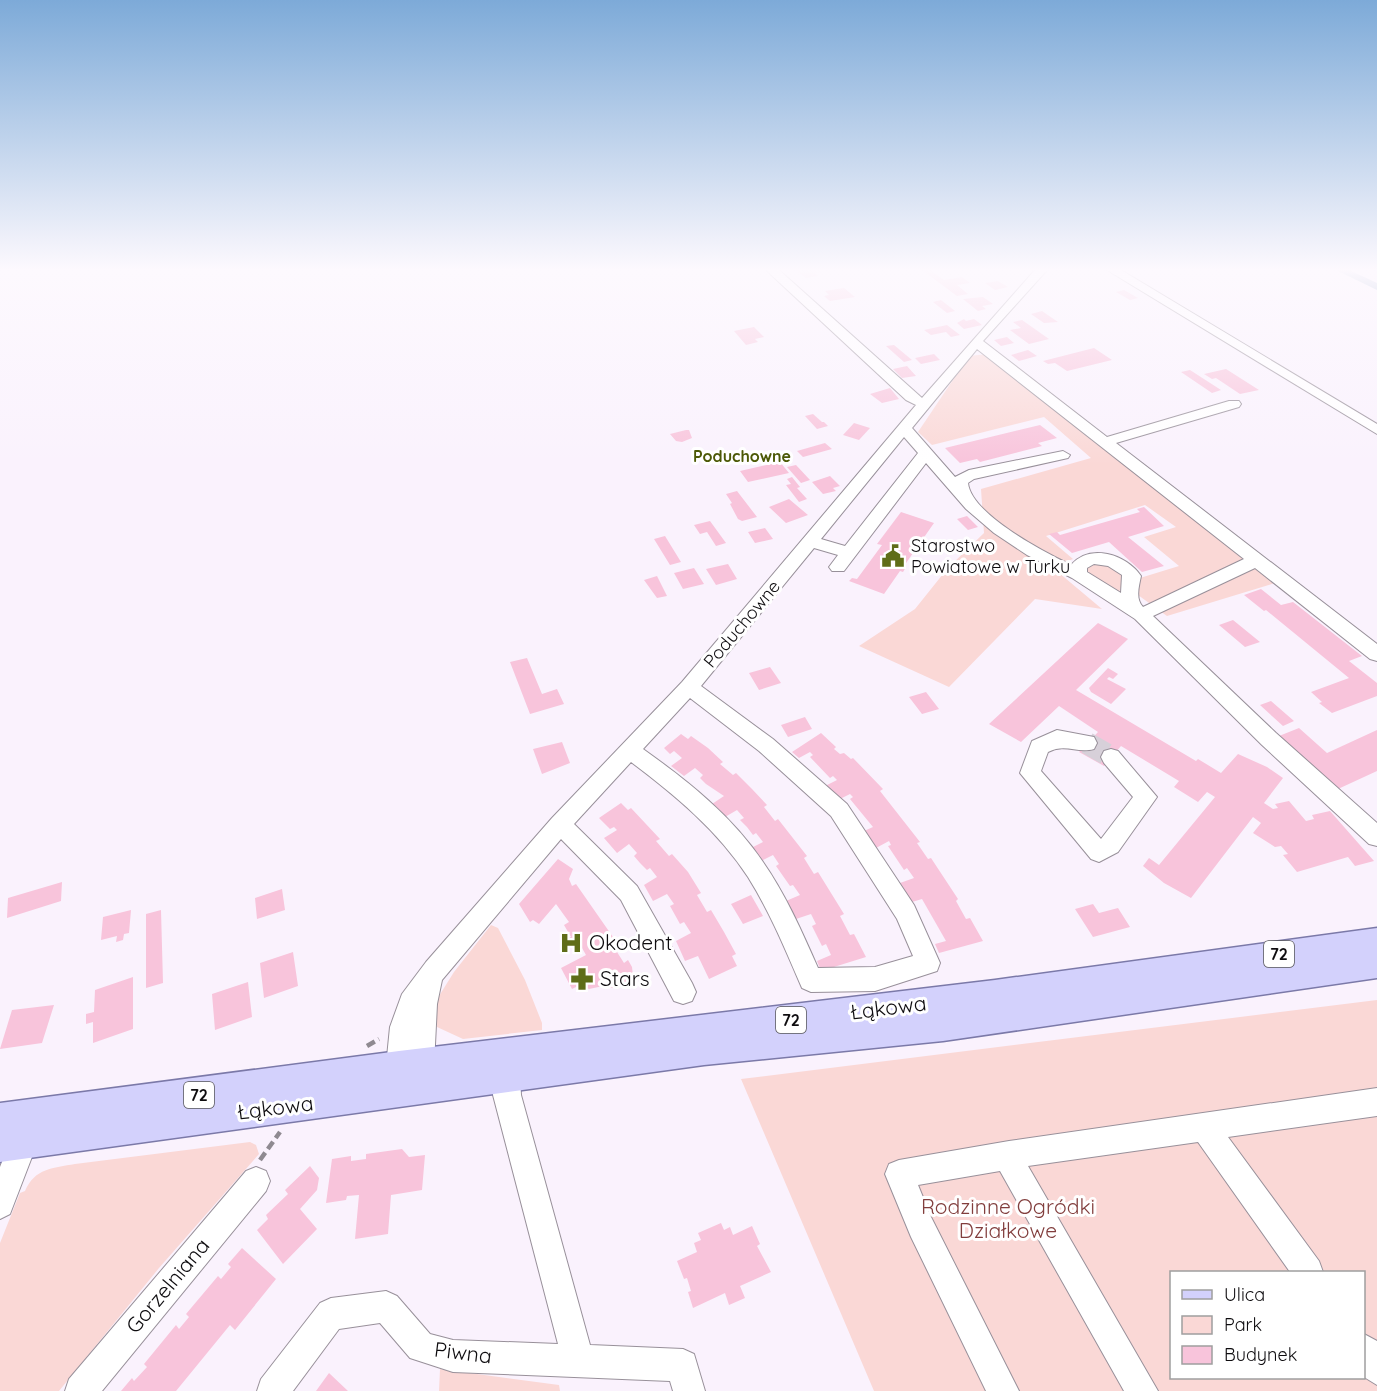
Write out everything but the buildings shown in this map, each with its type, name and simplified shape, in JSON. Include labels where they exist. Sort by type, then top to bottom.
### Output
[{"type":"main road","name":"Łąkowa","points":[[14,1131],[409,1074],[1377,942]]},
{"type":"main road","name":"Łąkowa","points":[[409,1074],[507,1077],[704,1049],[943,1024],[1377,964]]},
{"type":"street","points":[[843,335],[911,397],[924,404]]},
{"type":"street","name":"Poduchowne","points":[[409,1074],[424,1004],[435,970],[560,824],[689,687],[982,335]]},
{"type":"street","points":[[1220,335],[1377,430]]},
{"type":"street","points":[[976,342],[1377,654]]},
{"type":"street","points":[[1104,441],[1234,404]]},
{"type":"street","points":[[904,428],[983,516],[1001,531],[1136,610],[1269,739],[1377,837]]},
{"type":"street","points":[[810,541],[843,560],[926,453]]},
{"type":"street","points":[[961,493],[960,482],[969,475],[1063,455]]},
{"type":"street","points":[[1078,574],[1079,566],[1091,558],[1110,560],[1120,564],[1132,576],[1129,595],[1136,610]]},
{"type":"street","points":[[1136,610],[1257,560]]},
{"type":"street","points":[[630,750],[685,792],[746,856],[784,920],[811,980],[875,979],[928,963],[906,912],[839,810],[766,745],[689,687]]},
{"type":"street","points":[[1087,743],[1057,738],[1039,747],[1030,772],[1099,852],[1110,845],[1146,797],[1111,757]]},
{"type":"street","points":[[560,824],[629,893],[683,992]]},
{"type":"street","points":[[507,1077],[507,1095],[578,1360]]},
{"type":"street","points":[[1003,1391],[921,1227],[899,1174],[1377,1102]]},
{"type":"street","points":[[1204,1127],[1307,1271]]},
{"type":"street","points":[[0,1204],[14,1131]]},
{"type":"street","points":[[1007,1156],[1142,1391]]},
{"type":"street","name":"Gorzelniana","points":[[81,1391],[256,1181]]},
{"type":"street","name":"Piwna","points":[[273,1391],[331,1314],[386,1307],[421,1347],[453,1356],[683,1365],[689,1391]]},
{"type":"street","points":[[1365,1351],[1377,1369]]},
{"type":"path","points":[[256,1181],[257,1164],[284,1125]]},
{"type":"green space","points":[[988,354],[1275,583],[1167,616],[1138,595],[1140,578],[1179,566],[1144,537],[1176,527],[1145,505],[1046,536],[1073,559],[1052,567],[1102,609],[1035,599],[949,687],[859,646],[915,609],[947,569],[984,533],[981,489],[1091,458],[1044,417],[932,445],[918,432],[969,356]]},
{"type":"green space","points":[[1098,561],[1122,572],[1123,583],[1119,592],[1086,574],[1087,563]]},
{"type":"green space","points":[[491,925],[498,928],[525,980],[542,1023],[542,1030],[463,1039],[437,1027],[439,996],[454,972]]},
{"type":"green space","name":"Rodzinne Ogródki Działkowe","points":[[1377,1000],[1377,1391],[874,1391],[741,1079]]},
{"type":"green space","points":[[250,1142],[256,1145],[259,1154],[159,1268],[59,1391],[0,1391],[0,1243],[20,1193],[25,1191],[39,1173],[75,1164]]},
{"type":"green space","points":[[440,1369],[559,1385],[560,1391],[439,1391]]},
{"type":"tunnel","points":[[1087,743],[1111,757]]},
{"type":"place","name":"Starostwo Powiatowe w Turku","points":[[893,556]]},
{"type":"place","name":"Okodent","points":[[571,943]]},
{"type":"place","name":"Stars","points":[[582,979]]},
{"type":"district","name":"Poduchowne","points":[[742,456]]}]
